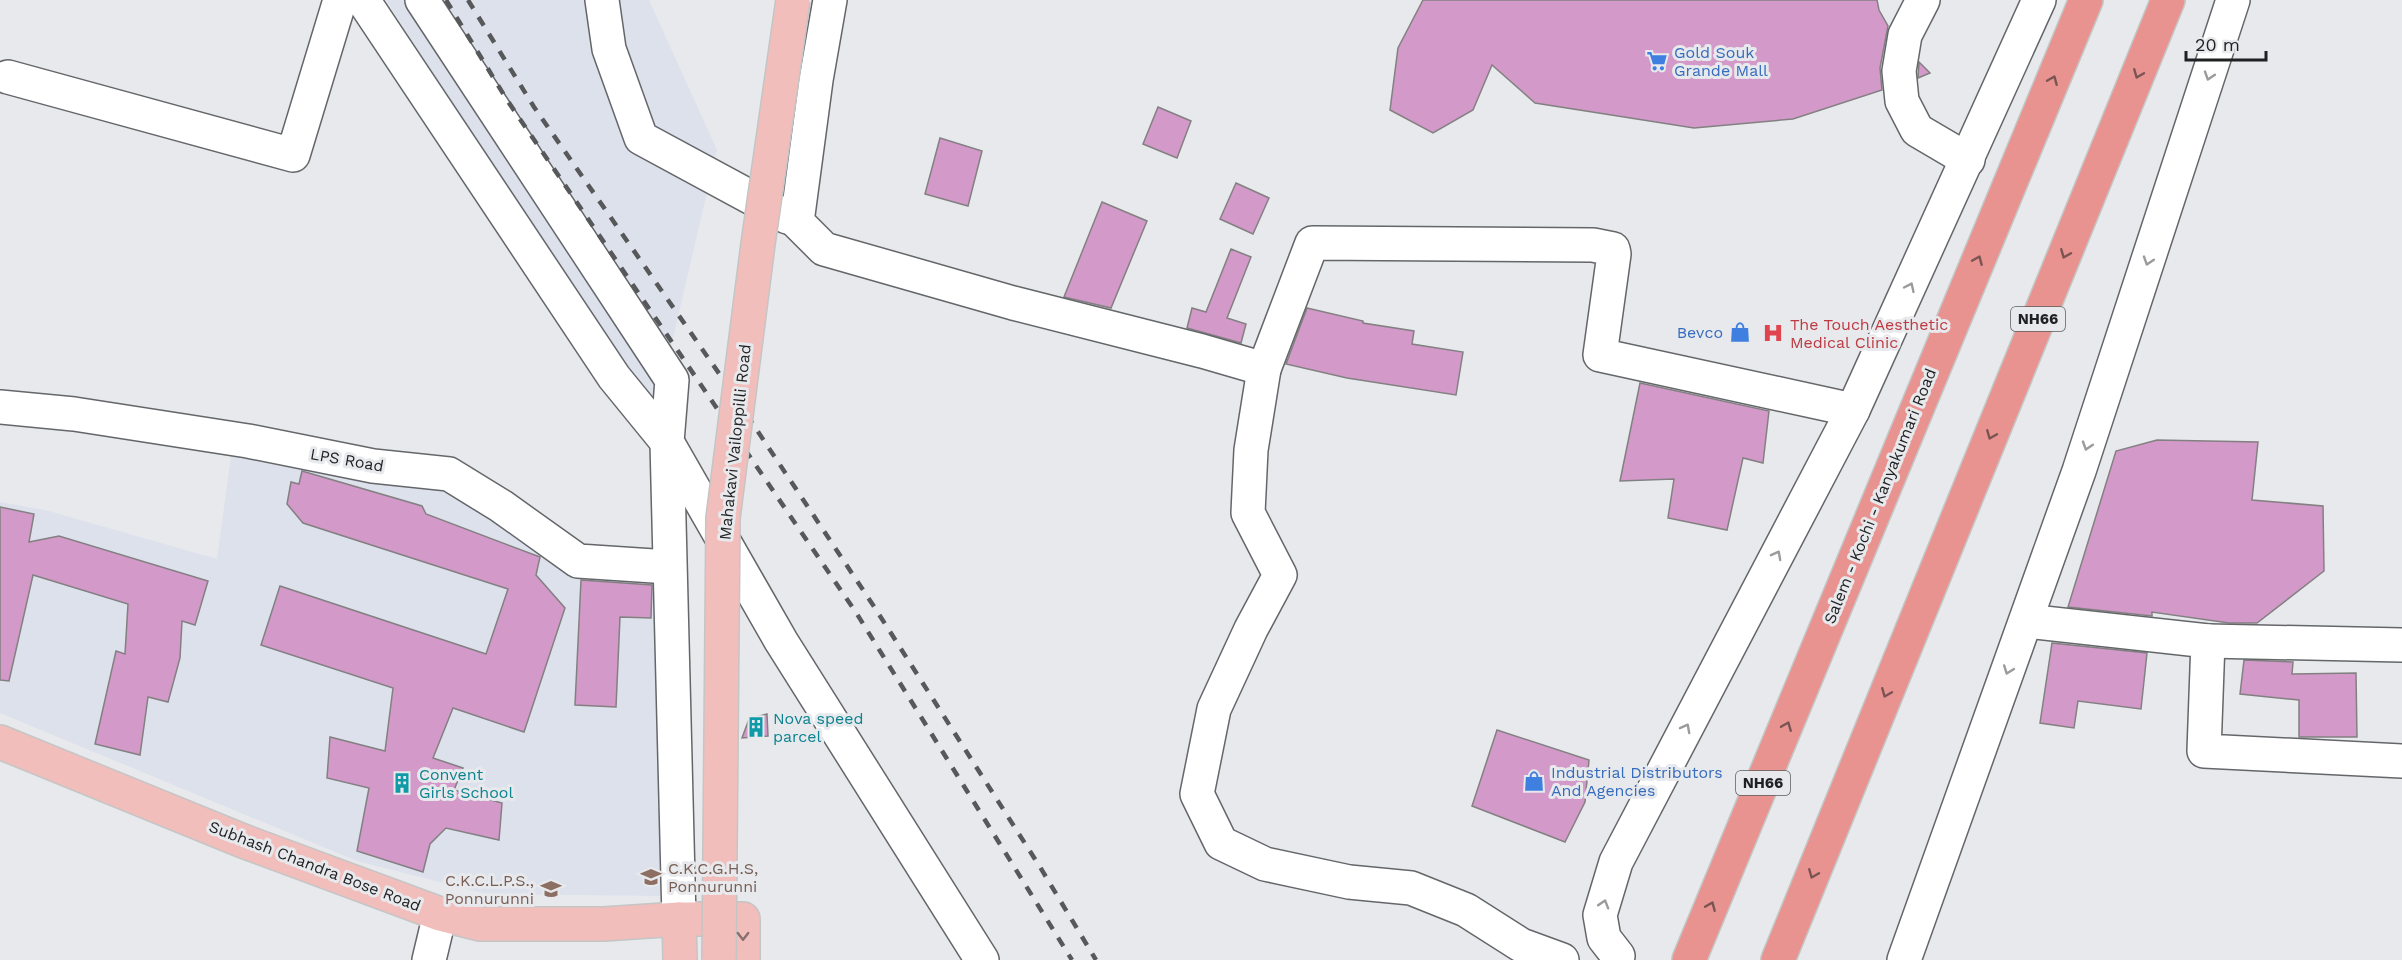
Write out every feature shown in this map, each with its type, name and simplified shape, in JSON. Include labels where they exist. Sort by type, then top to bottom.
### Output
[{"type":"highway","name":"Salem - Kochi - Kanyakumari Road","points":[[1689,960],[2086,0]]},
{"type":"highway","name":"NH66","points":[[1778,960],[2168,0]]},
{"type":"main road","name":"Mahakavi Vailoppilli Road","points":[[719,960],[723,518],[758,244],[793,0]]},
{"type":"main road","name":"Subhash Chandra Bose Road","points":[[0,742],[243,841],[440,914],[480,924],[604,924],[679,919],[743,919],[743,960]]},
{"type":"main road","points":[[679,919],[680,960]]},
{"type":"street","points":[[8,77],[293,155],[340,0]]},
{"type":"street","points":[[363,0],[614,377],[667,442],[781,640],[982,960]]},
{"type":"street","points":[[422,0],[672,380],[667,442],[679,919]]},
{"type":"street","points":[[602,0],[609,48],[641,138],[797,222],[824,249],[1014,303],[1264,369]]},
{"type":"street","points":[[797,222],[816,80],[830,0]]},
{"type":"street","points":[[1923,0],[1905,35],[1899,71],[1902,101],[1917,130],[1968,160]]},
{"type":"street","points":[[1620,959],[1604,938],[1600,915],[1616,862],[1853,410],[2039,0]]},
{"type":"street","points":[[1904,960],[2079,471],[2233,0]]},
{"type":"street","points":[[1562,960],[1521,945],[1466,910],[1411,888],[1349,882],[1265,864],[1221,843],[1197,794],[1214,709],[1251,628],[1280,575],[1248,513],[1251,450],[1264,369],[1312,243],[1593,245],[1613,249],[1600,355],[1853,410]]},
{"type":"street","name":"LPS Road","points":[[0,407],[74,414],[248,441],[374,466],[449,474],[501,506],[578,561],[669,567]]},
{"type":"street","points":[[2026,621],[2208,641],[2402,645]]},
{"type":"street","points":[[2208,641],[2204,751],[2402,761]]},
{"type":"street","points":[[429,960],[440,914]]},
{"type":"shaded area","points":[[386,0],[649,0],[717,150],[655,415]]},
{"type":"shaded area","points":[[232,449],[447,483],[498,513],[662,575],[666,896],[487,894],[357,861],[0,713],[0,502],[45,510],[217,559]]},
{"type":"building","name":"Gold Souk Grande Mall","points":[[1423,0],[1877,0],[1879,10],[1888,26],[1880,68],[1882,90],[1793,119],[1694,128],[1535,103],[1492,65],[1473,110],[1433,133],[1390,110],[1398,48]]},
{"type":"building","points":[[1919,62],[1930,73],[1918,78]]},
{"type":"building","points":[[1158,107],[1191,121],[1177,158],[1143,144]]},
{"type":"building","points":[[940,138],[982,151],[968,206],[925,194]]},
{"type":"building","points":[[1236,183],[1269,198],[1253,234],[1220,219]]},
{"type":"building","points":[[1102,202],[1147,221],[1111,308],[1064,297]]},
{"type":"building","points":[[1231,249],[1251,257],[1227,318],[1246,324],[1241,343],[1187,328],[1192,308],[1206,312]]},
{"type":"building","points":[[1307,308],[1363,321],[1363,323],[1414,331],[1412,344],[1463,352],[1456,395],[1347,378],[1286,364]]},
{"type":"building","points":[[1640,383],[1769,411],[1763,463],[1743,458],[1727,530],[1668,518],[1674,479],[1620,481]]},
{"type":"building","points":[[2157,440],[2258,442],[2252,500],[2323,506],[2324,571],[2257,623],[2229,623],[2152,612],[2152,616],[2068,607],[2116,451]]},
{"type":"building","points":[[302,471],[422,506],[426,514],[540,557],[536,575],[565,608],[524,732],[453,708],[433,758],[463,768],[454,790],[502,803],[499,840],[446,828],[430,844],[423,872],[357,851],[369,788],[327,778],[330,737],[385,751],[393,688],[261,645],[280,586],[486,654],[508,589],[303,523],[287,504],[291,482],[299,484]]},
{"type":"building","points":[[0,507],[34,514],[29,542],[59,536],[208,581],[195,625],[182,621],[180,658],[168,702],[148,697],[140,755],[95,744],[116,651],[125,654],[128,604],[33,575],[9,681],[0,680]]},
{"type":"building","points":[[581,580],[652,585],[651,618],[620,617],[616,707],[575,705]]},
{"type":"building","points":[[2052,643],[2147,653],[2141,709],[2078,701],[2074,728],[2040,723]]},
{"type":"building","points":[[2244,660],[2293,662],[2292,674],[2356,673],[2357,737],[2299,737],[2299,700],[2240,694]]},
{"type":"building","name":"Nova speed parcel","points":[[767,714],[768,736],[742,738],[749,719]]},
{"type":"building","name":"Industrial Distributors And Agencies","points":[[1497,730],[1589,760],[1585,802],[1565,842],[1472,806]]},
{"type":"railway","points":[[446,0],[507,100],[857,614],[1072,960]]},
{"type":"railway","points":[[468,0],[534,107],[725,382],[873,605],[1040,867],[1096,960]]},
{"type":"place","name":"Gold Souk Grande Mall","points":[[1657,61]]},
{"type":"place","name":"Bevco","points":[[1740,332]]},
{"type":"place","name":"The Touch Aesthetic Medical Clinic","points":[[1773,333]]},
{"type":"place","name":"Nova speed parcel","points":[[756,727]]},
{"type":"place","name":"Industrial Distributors And Agencies","points":[[1534,781]]},
{"type":"place","name":"Convent Girls School","points":[[402,783]]},
{"type":"place","name":"C.K.C.G.H.S, Ponnurunni","points":[[651,877]]},
{"type":"place","name":"C.K.C.L.P.S., Ponnurunni","points":[[551,889]]}]
